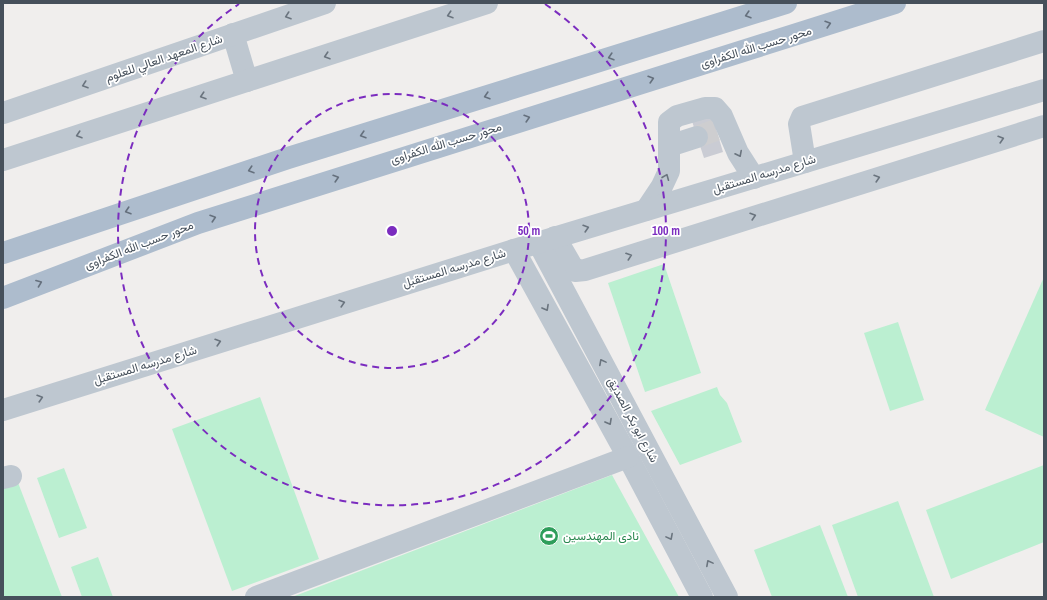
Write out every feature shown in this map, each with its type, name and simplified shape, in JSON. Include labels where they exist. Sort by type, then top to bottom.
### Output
[{"type":"main road","points":[[3,253],[288,158],[786,3]]},
{"type":"main road","name":"محور حسب الله الكفراوى","points":[[3,298],[198,223],[895,3]]},
{"type":"street","name":"شارع المعهد العالي للعلوم","points":[[3,113],[325,3]]},
{"type":"street","points":[[3,160],[247,82],[476,5]]},
{"type":"street","points":[[233,34],[247,82]]},
{"type":"street","points":[[805,162],[799,124],[802,117],[1044,41]]},
{"type":"street","name":"شارع مدرسه المستقبل","points":[[3,410],[514,250],[1044,90]]},
{"type":"street","points":[[646,210],[666,179],[670,162],[668,125],[672,118],[710,107],[719,112],[713,131]]},
{"type":"street","points":[[547,240],[575,271],[585,270],[1044,126]]},
{"type":"street","points":[[670,146],[713,131]]},
{"type":"street","points":[[713,131],[738,153],[754,178]]},
{"type":"street","name":"شارع ابو بكر الصديق","points":[[547,240],[557,278],[727,597]]},
{"type":"street","name":"شارع ابو بكر الصديق","points":[[514,250],[628,456],[702,597]]},
{"type":"street","points":[[534,285],[557,278]]},
{"type":"street","points":[[256,597],[628,456]]},
{"type":"green space","points":[[664,264],[701,373],[645,392],[608,283]]},
{"type":"green space","points":[[1044,277],[1044,437],[985,410]]},
{"type":"green space","points":[[898,322],[924,400],[890,411],[864,333]]},
{"type":"green space","points":[[717,387],[720,395],[727,403],[742,442],[680,465],[651,411]]},
{"type":"green space","points":[[260,397],[319,559],[232,591],[172,429]]},
{"type":"green space","points":[[1044,465],[1044,542],[951,579],[926,510]]},
{"type":"green space","points":[[64,468],[87,528],[59,538],[37,478]]},
{"type":"green space","name":"نادى المهندسين","points":[[612,475],[679,597],[292,597]]},
{"type":"green space","points":[[17,480],[62,597],[3,597],[3,485]]},
{"type":"green space","points":[[898,501],[934,597],[858,597],[832,525]]},
{"type":"green space","points":[[820,525],[848,597],[772,597],[754,550]]},
{"type":"green space","points":[[98,557],[113,597],[82,597],[71,567]]},
{"type":"building","points":[[711,112],[723,152],[704,158],[691,118]]},
{"type":"tunnel","points":[[697,137],[716,130]]},
{"type":"place","name":"نادى المهندسين","points":[[549,536]]}]
